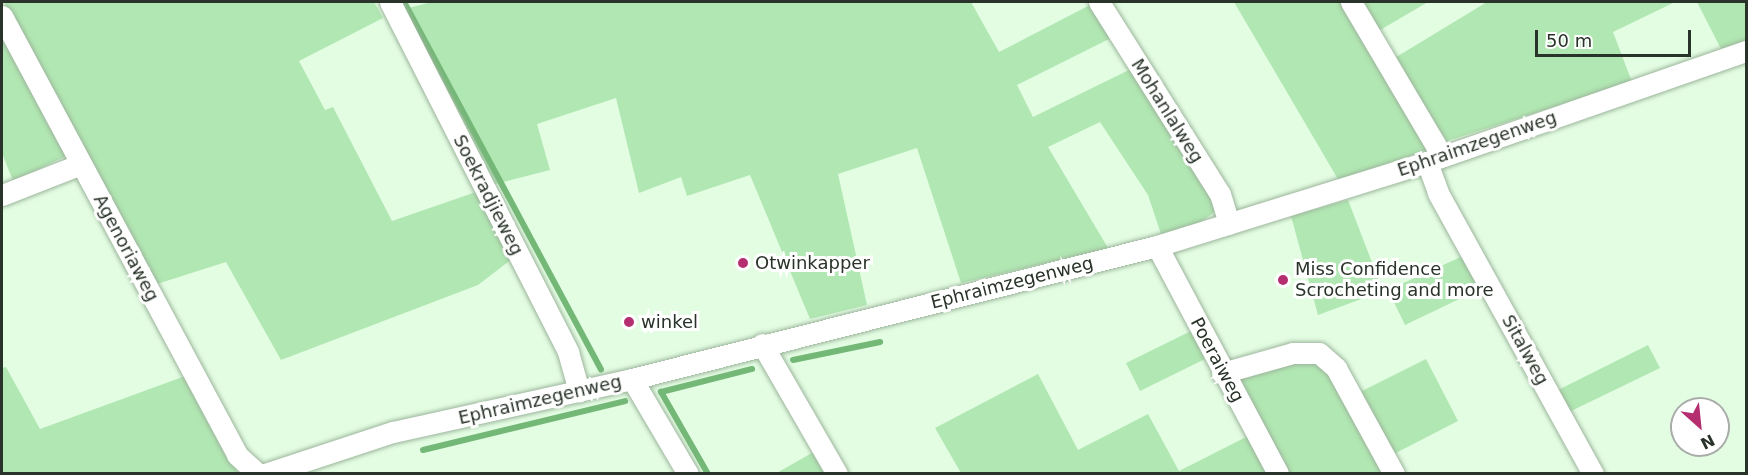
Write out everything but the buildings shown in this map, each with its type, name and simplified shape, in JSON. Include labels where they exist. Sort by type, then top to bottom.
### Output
[{"type":"street","name":"Soekradjieweg","points":[[390,2],[568,352],[579,391]]},
{"type":"street","name":"Mohanlalweg","points":[[1099,2],[1220,194],[1229,224]]},
{"type":"street","name":"Sitalweg","points":[[1351,2],[1434,159],[1438,193],[1593,474]]},
{"type":"street","name":"Agenoriaweg","points":[[2,16],[237,455],[258,474]]},
{"type":"street","name":"Ephraimzegenweg","points":[[265,474],[393,432],[632,379],[762,344],[1157,246],[1434,159],[1746,51]]},
{"type":"street","points":[[2,195],[81,164]]},
{"type":"street","name":"Poeraiweg","points":[[1157,246],[1222,373],[1278,474]]},
{"type":"street","points":[[762,344],[837,474]]},
{"type":"street","points":[[1222,373],[1293,353],[1319,353],[1336,368],[1394,474]]},
{"type":"street","points":[[632,379],[687,474]]},
{"type":"green space","points":[[4,2],[374,2],[383,18],[299,61],[325,110],[333,107],[392,221],[476,192],[512,259],[478,285],[281,360],[226,262],[157,284]]},
{"type":"green space","points":[[432,2],[971,2],[999,52],[1090,5],[1111,38],[1017,85],[1033,117],[1131,69],[1214,199],[1216,211],[1198,224],[1161,234],[1148,195],[1100,122],[1048,147],[1108,248],[961,283],[917,148],[838,174],[867,305],[810,319],[750,175],[687,196],[681,177],[639,193],[616,98],[537,124],[550,170],[488,186],[396,11]]},
{"type":"green space","points":[[1234,2],[1342,2],[1429,149],[1339,181]]},
{"type":"green space","points":[[1356,2],[1428,2],[1375,33]]},
{"type":"green space","points":[[1487,2],[1675,2],[1613,32],[1632,82],[1447,141],[1393,59]]},
{"type":"green space","points":[[1697,2],[1746,2],[1746,41],[1721,49]]},
{"type":"green space","points":[[2,33],[66,156],[13,181],[2,153]]},
{"type":"green space","points":[[1348,200],[1383,291],[1318,315],[1291,216]]},
{"type":"green space","points":[[1463,256],[1480,289],[1405,325],[1388,290]]},
{"type":"green space","points":[[1191,331],[1205,359],[1140,391],[1126,363]]},
{"type":"green space","points":[[1648,345],[1660,368],[1567,413],[1556,391]]},
{"type":"green space","points":[[1426,359],[1458,421],[1390,456],[1358,393]]},
{"type":"green space","points":[[1275,363],[1322,363],[1387,473],[1287,473],[1237,377]]},
{"type":"green space","points":[[6,367],[40,429],[188,375],[238,473],[2,473],[2,368]]},
{"type":"green space","points":[[1038,374],[1078,450],[1148,414],[1179,471],[1250,435],[1271,473],[961,473],[935,428]]},
{"type":"green space","points":[[817,450],[830,474],[775,474]]},
{"type":"waterway","points":[[404,2],[601,369]]},
{"type":"waterway","points":[[793,360],[880,342]]},
{"type":"waterway","points":[[708,474],[661,392],[752,369]]},
{"type":"waterway","points":[[423,450],[625,401]]},
{"type":"place","name":"Otwinkapper","points":[[743,263]]},
{"type":"place","name":"Miss Confidence Scrocheting and more","points":[[1283,280]]},
{"type":"place","name":"winkel","points":[[629,322]]}]
